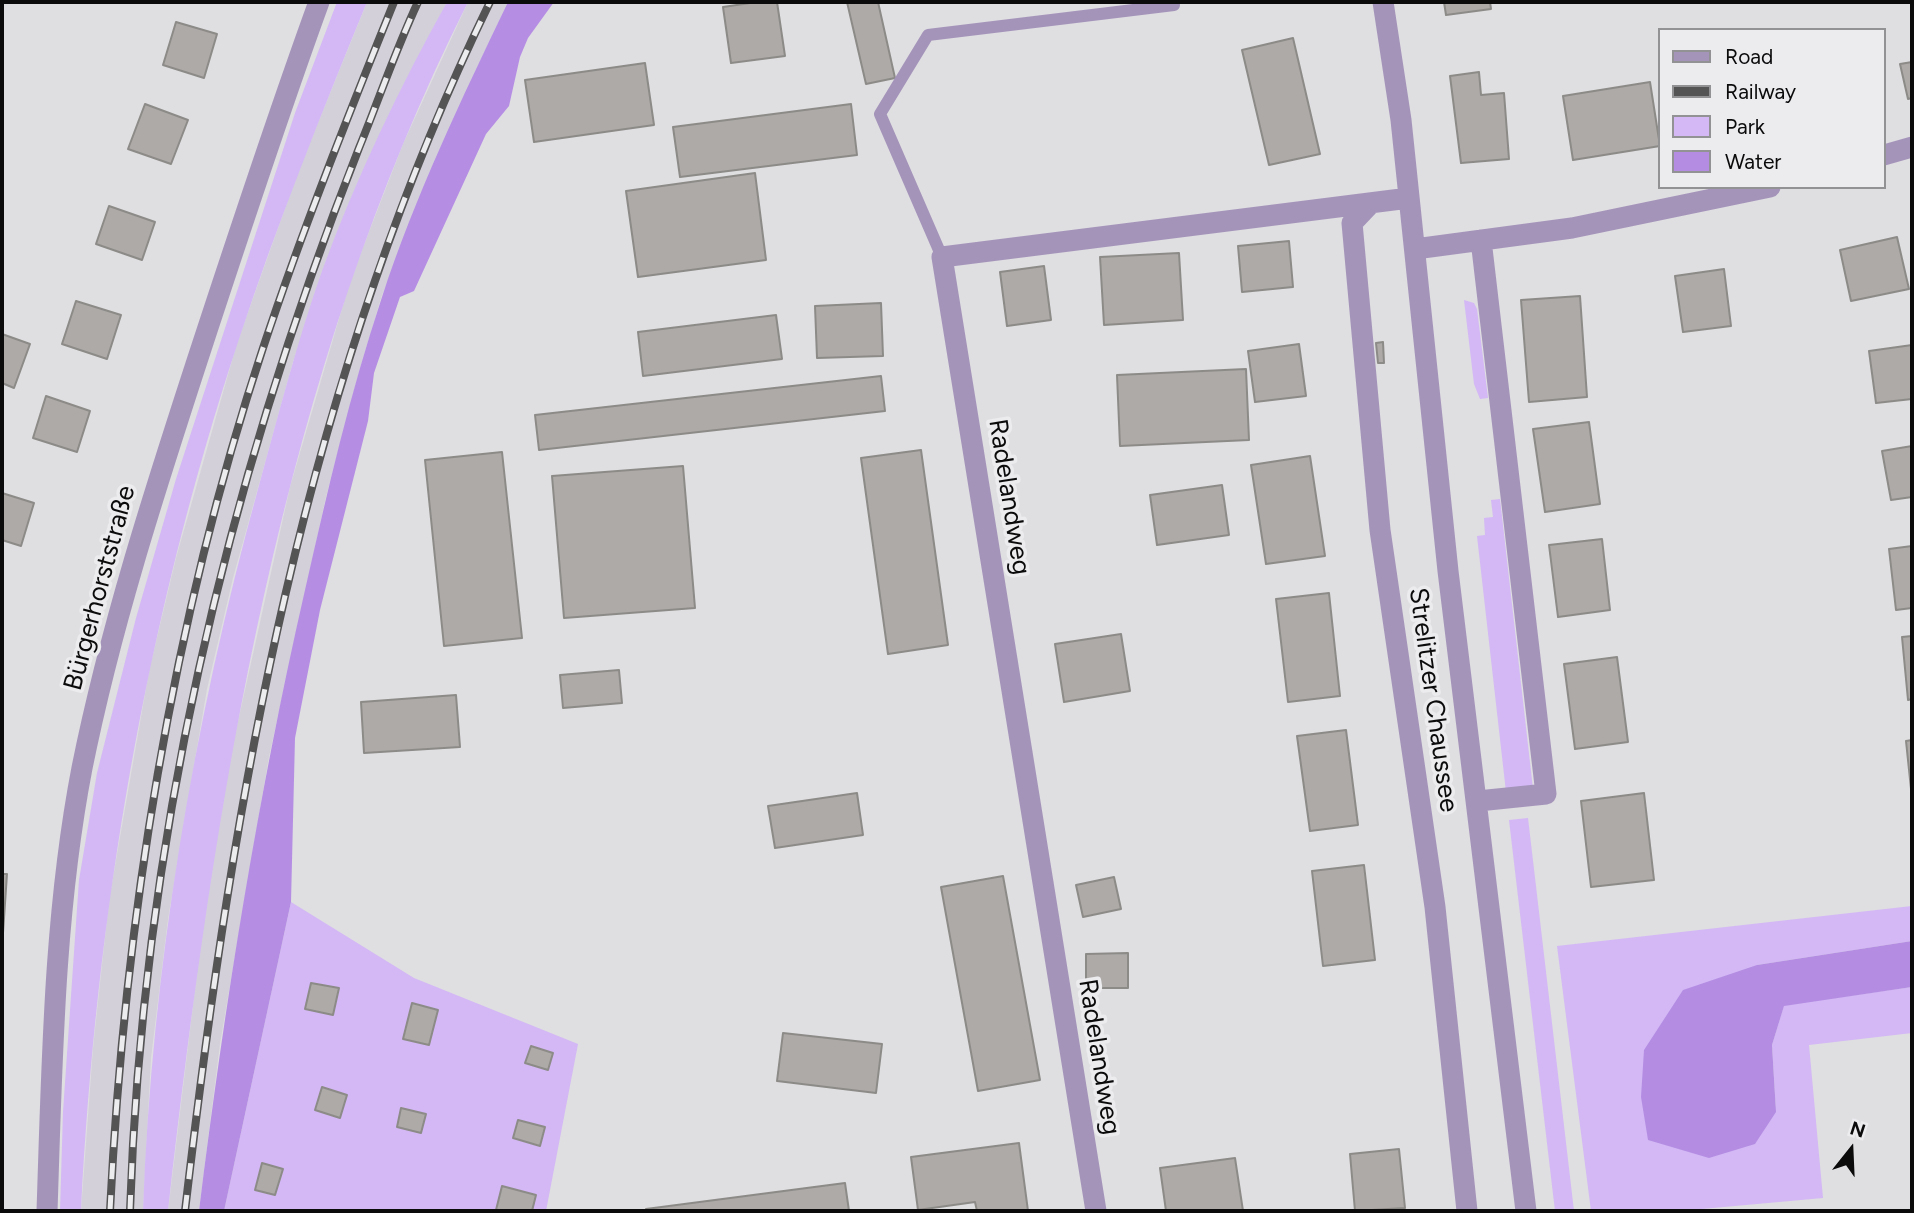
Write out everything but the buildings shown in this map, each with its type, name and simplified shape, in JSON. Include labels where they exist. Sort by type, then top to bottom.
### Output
[{"type":"street","name":"Bürgerhorststraße","points":[[47,1211],[65,876],[82,768],[119,614],[160,474],[279,111],[319,2]]},
{"type":"street","name":"Strelitzer Chaussee","points":[[1383,2],[1415,248],[1448,570],[1526,1211]]},
{"type":"street","points":[[1886,154],[1912,147]]},
{"type":"street","points":[[1415,248],[1572,228],[1760,189]]},
{"type":"street","points":[[942,257],[1409,198]]},
{"type":"street","name":"Strelitzer Chaussee","points":[[1371,203],[1352,223],[1380,530],[1435,907],[1467,1211]]},
{"type":"street","name":"Strelitzer Chaussee","points":[[1478,801],[1546,794],[1481,240]]},
{"type":"street","name":"Radelandweg","points":[[942,257],[1096,1211]]},
{"type":"lane","points":[[942,257],[880,114],[928,35],[1174,5]]},
{"type":"shaded area","points":[[367,2],[447,2],[352,196],[293,362],[233,578],[207,689],[168,919],[151,1058],[143,1211],[81,1211],[93,1048],[109,900],[149,671],[176,558],[237,343],[298,172]]},
{"type":"shaded area","points":[[468,2],[508,2],[476,70],[382,295],[359,372],[326,497],[269,757],[220,1044],[199,1211],[168,1211],[203,923],[231,753],[290,487],[350,281],[403,144]]},
{"type":"shaded area","points":[[508,2],[554,2],[528,38],[520,57],[509,106],[486,134],[414,291],[400,297],[374,373],[368,421],[320,610],[295,738],[291,902],[224,1211],[199,1211],[232,977],[272,744],[340,443],[370,333],[409,222]]},
{"type":"green space","points":[[337,2],[367,2],[300,171],[238,342],[176,555],[151,663],[113,880],[88,1100],[81,1211],[60,1211],[63,1112],[79,880],[97,773],[136,618],[176,479],[295,113]]},
{"type":"green space","points":[[447,2],[468,2],[403,145],[348,291],[302,440],[265,592],[234,746],[208,901],[168,1211],[143,1211],[148,1120],[166,938],[195,757],[235,578],[288,379],[322,271],[379,134]]},
{"type":"green space","points":[[1464,300],[1474,303],[1477,309],[1488,398],[1480,399],[1474,384]]},
{"type":"green space","points":[[1500,499],[1533,789],[1506,792],[1477,536],[1485,535],[1484,518],[1493,517],[1491,500]]},
{"type":"green space","points":[[1528,818],[1574,1211],[1555,1211],[1509,820]]},
{"type":"green space","points":[[291,902],[414,978],[578,1044],[546,1211],[224,1211]]},
{"type":"green space","points":[[1912,906],[1912,941],[1757,965],[1776,1112],[1772,1045],[1784,1005],[1912,987],[1912,1033],[1809,1045],[1823,1198],[1680,1211],[1591,1211],[1557,946]]},
{"type":"water","points":[[1912,941],[1912,987],[1784,1006],[1772,1045],[1776,1112],[1755,1144],[1709,1158],[1648,1140],[1641,1097],[1644,1050],[1683,990],[1757,965]]},
{"type":"railway","points":[[110,1211],[127,994],[141,884],[178,666],[203,558],[231,452],[278,304],[394,2]]},
{"type":"railway","points":[[130,1211],[138,1074],[152,939],[172,804],[199,670],[231,537],[268,406],[311,276],[418,2]]},
{"type":"railway","points":[[185,1211],[227,899],[254,745],[286,593],[324,443],[370,294],[425,147],[490,2]]}]
